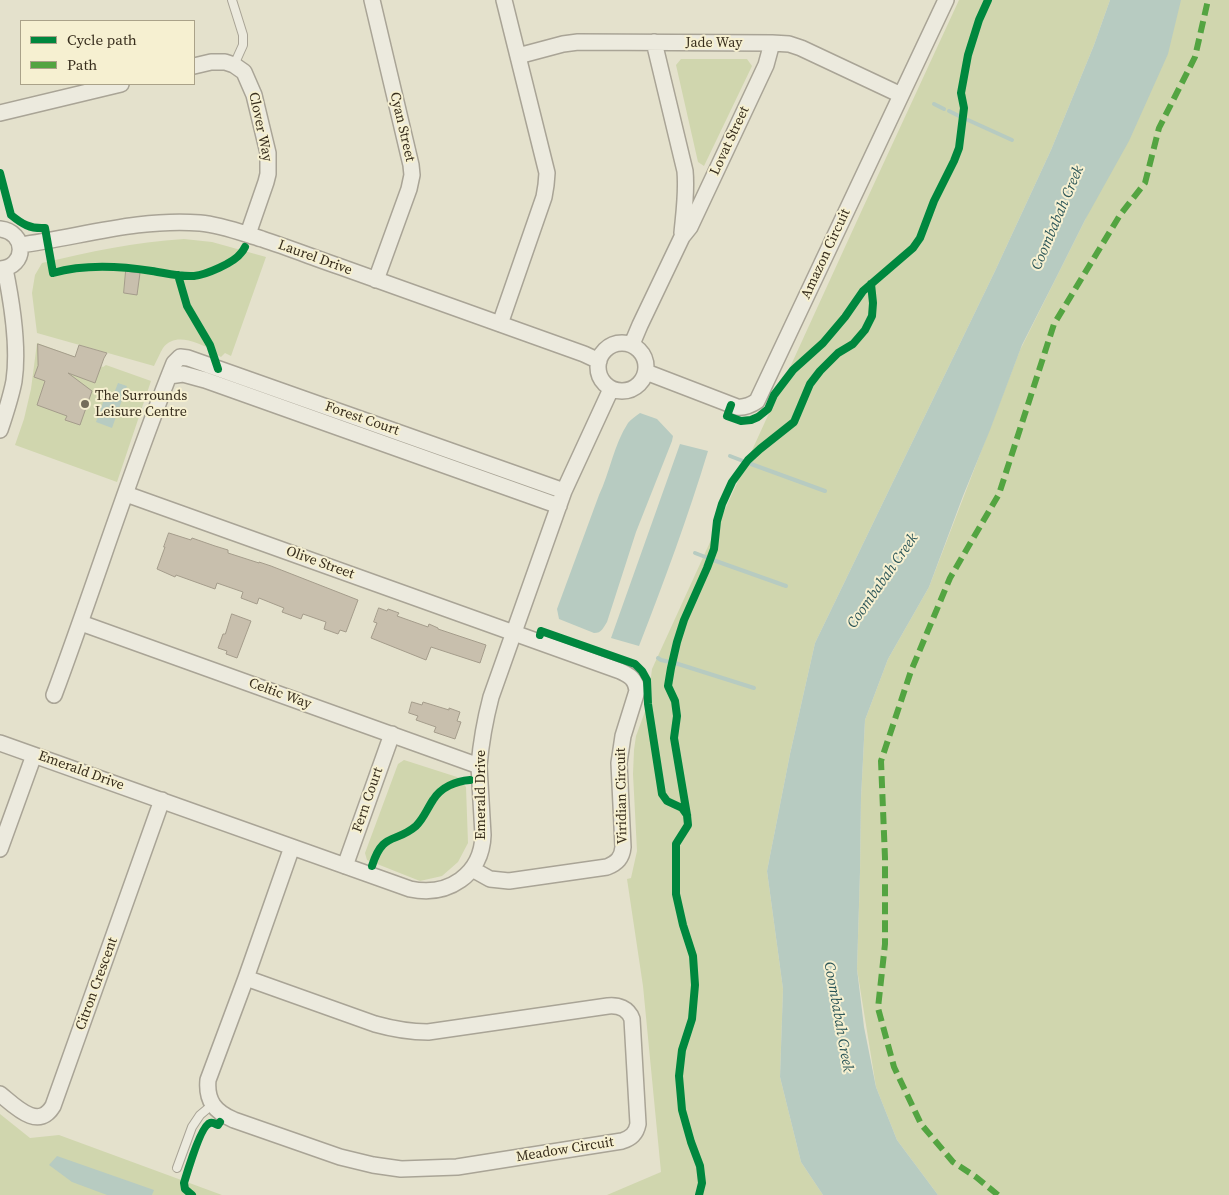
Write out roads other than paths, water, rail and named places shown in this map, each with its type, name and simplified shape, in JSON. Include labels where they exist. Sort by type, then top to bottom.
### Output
[{"type":"street","name":"Cyan Street","points":[[372,0],[412,175],[409,189],[376,280]]},
{"type":"street","points":[[500,324],[544,198],[547,173],[504,0]]},
{"type":"street","name":"Amazon Circuit","points":[[646,372],[737,407],[742,408],[757,401],[946,0]]},
{"type":"street","name":"Jade Way","points":[[518,56],[571,42],[788,44],[801,48],[901,95]]},
{"type":"street","name":"Lovat Street","points":[[654,42],[685,171],[686,206],[682,237]]},
{"type":"street","name":"Lovat Street","points":[[632,344],[682,237],[690,227],[766,65],[772,43]]},
{"type":"street","points":[[195,66],[218,61],[234,65]]},
{"type":"street","name":"Clover Way","points":[[234,65],[244,72],[250,83],[268,153],[268,174],[248,234]]},
{"type":"street","points":[[0,113],[116,85]]},
{"type":"street","name":"Laurel Drive","points":[[20,244],[163,222],[201,223],[222,226],[584,354],[598,361]]},
{"type":"street","points":[[0,430],[14,383],[15,366],[12,304],[3,269],[16,262],[20,250],[17,238],[2,226]]},
{"type":"street","points":[[623,342],[632,344],[639,349],[647,364],[643,380],[635,388],[627,391],[611,389],[602,381],[598,373],[598,361],[601,354],[607,347],[615,344],[623,342]]},
{"type":"street","name":"Forest Court","points":[[54,695],[169,376],[174,363],[180,357],[188,358],[564,491]]},
{"type":"street","name":"Forest Court","points":[[169,376],[183,374],[205,380],[559,506]]},
{"type":"street","name":"Emerald Drive","points":[[0,743],[410,889],[426,892],[440,890],[460,881],[472,869],[480,852],[483,839],[479,766],[485,718],[491,697],[564,491],[611,389]]},
{"type":"street","name":"Olive Street","points":[[126,494],[514,632]]},
{"type":"street","name":"Celtic Way","points":[[81,624],[479,766]]},
{"type":"street","name":"Viridian Circuit","points":[[472,869],[490,879],[509,881],[606,867],[617,862],[623,852],[619,763],[623,736],[636,697],[634,681],[627,674],[620,671],[514,632]]},
{"type":"street","name":"Fern Court","points":[[345,866],[392,734]]},
{"type":"street","points":[[0,848],[34,755]]},
{"type":"street","name":"Citron Crescent","points":[[0,1094],[23,1113],[34,1117],[44,1116],[53,1106],[162,800]]},
{"type":"street","points":[[212,1105],[208,1090],[208,1080],[292,847]]},
{"type":"street","name":"Meadow Circuit","points":[[212,1105],[222,1114],[234,1120],[340,1158],[401,1169],[457,1167],[622,1141],[634,1135],[637,1129],[632,1019],[628,1012],[620,1006],[608,1006],[428,1032],[410,1032],[375,1024],[246,978]]},
{"type":"lane","points":[[232,0],[243,45],[234,65]]},
{"type":"lane","points":[[177,1168],[192,1127],[200,1115],[212,1105]]},
{"type":"water","name":"Coombabah Creek","points":[[1110,0],[1181,0],[1168,54],[1129,141],[1085,220],[1022,345],[929,587],[888,659],[865,720],[857,969],[864,1027],[876,1087],[897,1140],[938,1195],[823,1195],[801,1162],[780,1077],[783,989],[767,871],[790,754],[815,643],[995,271],[1051,150],[1094,45]]},
{"type":"water","points":[[118,383],[127,386],[112,428],[96,422],[106,394],[113,396]]},
{"type":"water","points":[[640,413],[657,419],[673,436],[672,441],[636,532],[607,622],[601,631],[594,633],[559,619],[557,609],[619,440],[628,423]]},
{"type":"water","points":[[680,444],[708,451],[675,549],[639,646],[611,638]]},
{"type":"water","points":[[57,1156],[154,1190],[152,1195],[107,1195],[72,1182],[49,1165]]},
{"type":"waterway","points":[[934,104],[944,109]]},
{"type":"waterway","points":[[949,111],[959,116]]},
{"type":"waterway","points":[[968,120],[1012,140]]},
{"type":"waterway","points":[[730,456],[743,461]]},
{"type":"waterway","points":[[751,464],[825,491]]},
{"type":"waterway","points":[[695,553],[708,558]]},
{"type":"waterway","points":[[713,560],[786,586]]},
{"type":"waterway","points":[[658,658],[670,662]]},
{"type":"waterway","points":[[675,663],[754,688]]},
{"type":"place","name":"The Surrounds Leisure Centre","points":[[85,404]]}]
